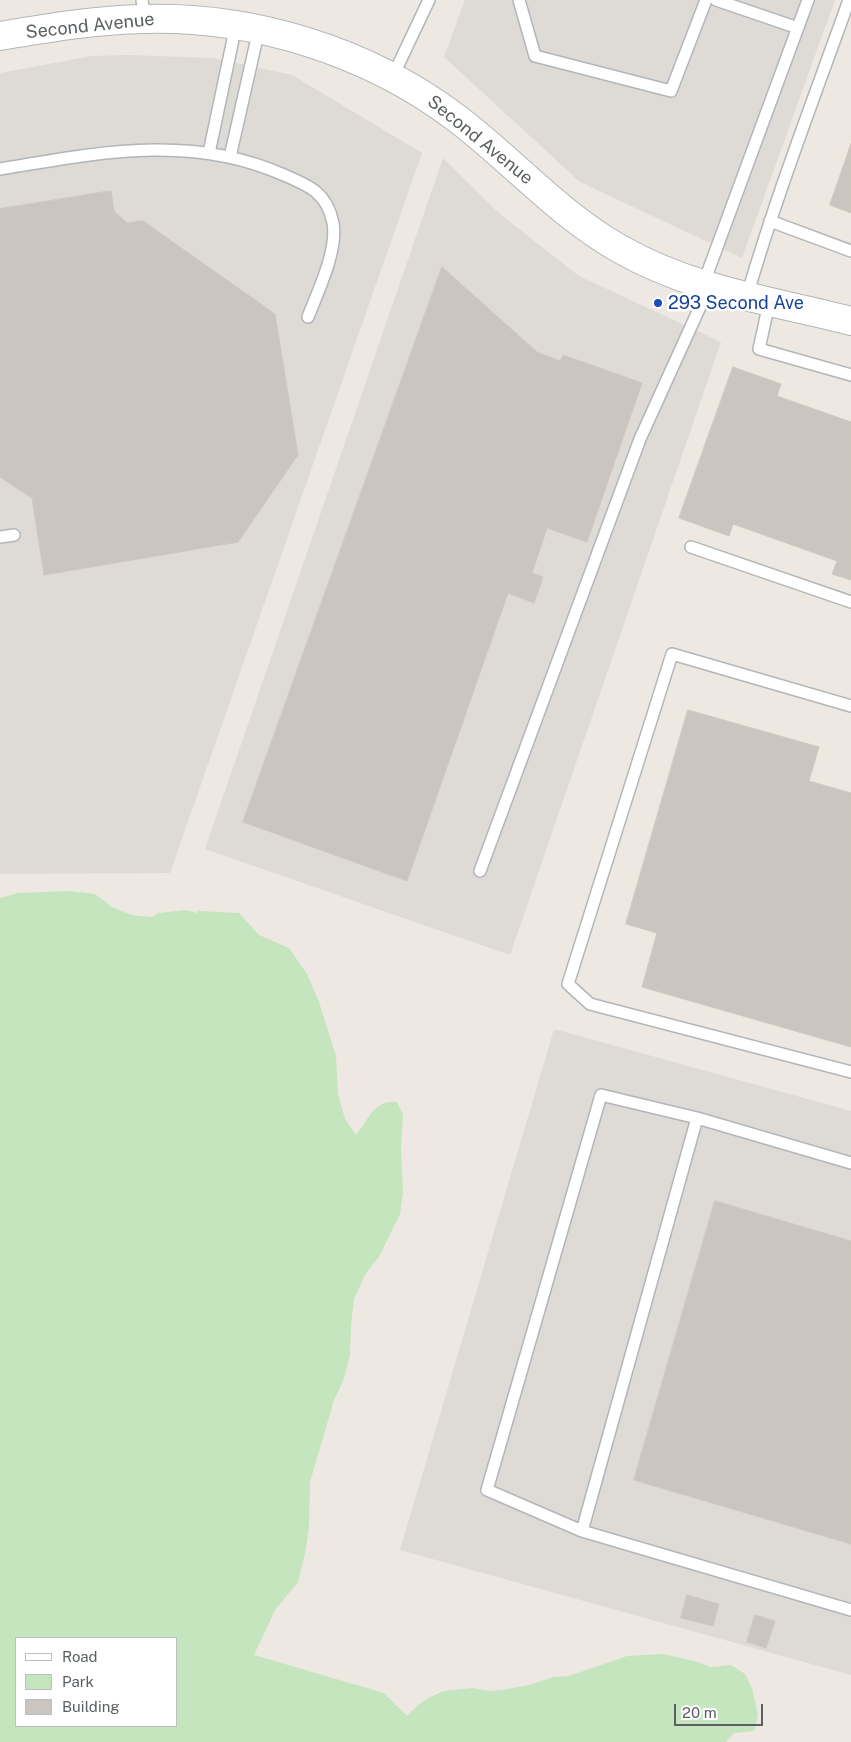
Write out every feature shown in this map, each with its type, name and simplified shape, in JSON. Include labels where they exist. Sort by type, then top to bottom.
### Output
[{"type":"street","name":"Second Avenue","points":[[0,36],[144,9],[196,20],[247,27],[330,50],[414,89],[477,134],[572,216],[603,238],[652,265],[706,286],[851,321]]},
{"type":"lane","points":[[519,0],[535,56],[671,91],[706,0]]},
{"type":"lane","points":[[716,0],[798,28]]},
{"type":"lane","points":[[480,871],[640,438],[706,286],[808,0]]},
{"type":"lane","points":[[850,0],[770,221],[758,300],[759,350],[851,375]]},
{"type":"lane","points":[[392,78],[427,1]]},
{"type":"lane","points":[[209,153],[247,27]]},
{"type":"lane","points":[[230,157],[247,27]]},
{"type":"lane","points":[[0,169],[124,150],[162,150],[209,153],[230,157],[273,170],[306,184],[320,195],[326,204],[333,224],[332,252],[308,318]]},
{"type":"lane","points":[[770,221],[851,251]]},
{"type":"lane","points":[[0,537],[14,535]]},
{"type":"lane","points":[[691,547],[851,602]]},
{"type":"lane","points":[[851,706],[672,654],[568,984],[590,1004],[851,1072]]},
{"type":"lane","points":[[851,1163],[697,1118],[601,1095],[487,1490],[582,1532],[851,1610]]},
{"type":"lane","points":[[582,1532],[697,1118]]},
{"type":"shaded area","points":[[465,0],[835,0],[742,258],[580,182],[444,57]]},
{"type":"shaded area","points":[[128,55],[213,58],[292,75],[422,153],[170,873],[0,874],[0,73],[92,56]]},
{"type":"shaded area","points":[[443,158],[500,214],[579,276],[721,342],[510,955],[205,849]]},
{"type":"shaded area","points":[[554,1029],[851,1111],[851,1675],[400,1550]]},
{"type":"green space","points":[[69,891],[95,894],[112,907],[132,915],[152,917],[159,913],[186,910],[197,913],[198,911],[239,913],[259,935],[289,948],[307,974],[319,1002],[336,1056],[338,1094],[345,1119],[356,1135],[372,1112],[382,1104],[397,1102],[403,1115],[401,1149],[403,1192],[400,1214],[379,1257],[366,1273],[354,1299],[350,1355],[344,1379],[334,1400],[310,1482],[309,1527],[298,1582],[275,1610],[254,1655],[384,1693],[407,1716],[418,1705],[444,1691],[472,1688],[491,1691],[502,1690],[529,1685],[554,1677],[569,1676],[627,1656],[663,1654],[711,1667],[731,1665],[745,1674],[752,1688],[758,1715],[754,1731],[734,1733],[726,1742],[0,1742],[0,898],[18,893]]},
{"type":"building","points":[[851,144],[851,213],[830,205]]},
{"type":"building","points":[[111,191],[114,211],[127,223],[143,221],[275,314],[298,455],[238,542],[44,575],[32,498],[0,477],[0,209]]},
{"type":"building","points":[[442,267],[537,352],[560,361],[563,355],[642,383],[587,542],[547,528],[532,573],[543,577],[534,603],[508,593],[407,881],[243,822]]},
{"type":"building","points":[[733,367],[781,384],[777,396],[851,422],[851,580],[832,574],[837,561],[733,524],[729,536],[679,518]]},
{"type":"building","points":[[688,710],[819,747],[809,781],[851,793],[851,1047],[642,987],[657,933],[626,924]]},
{"type":"building","points":[[715,1201],[851,1241],[851,1544],[634,1480]]},
{"type":"building","points":[[687,1595],[719,1604],[713,1626],[681,1618]]},
{"type":"building","points":[[755,1615],[775,1621],[766,1648],[747,1642]]},
{"type":"place","name":"293 Second Ave","points":[[658,303]]}]
